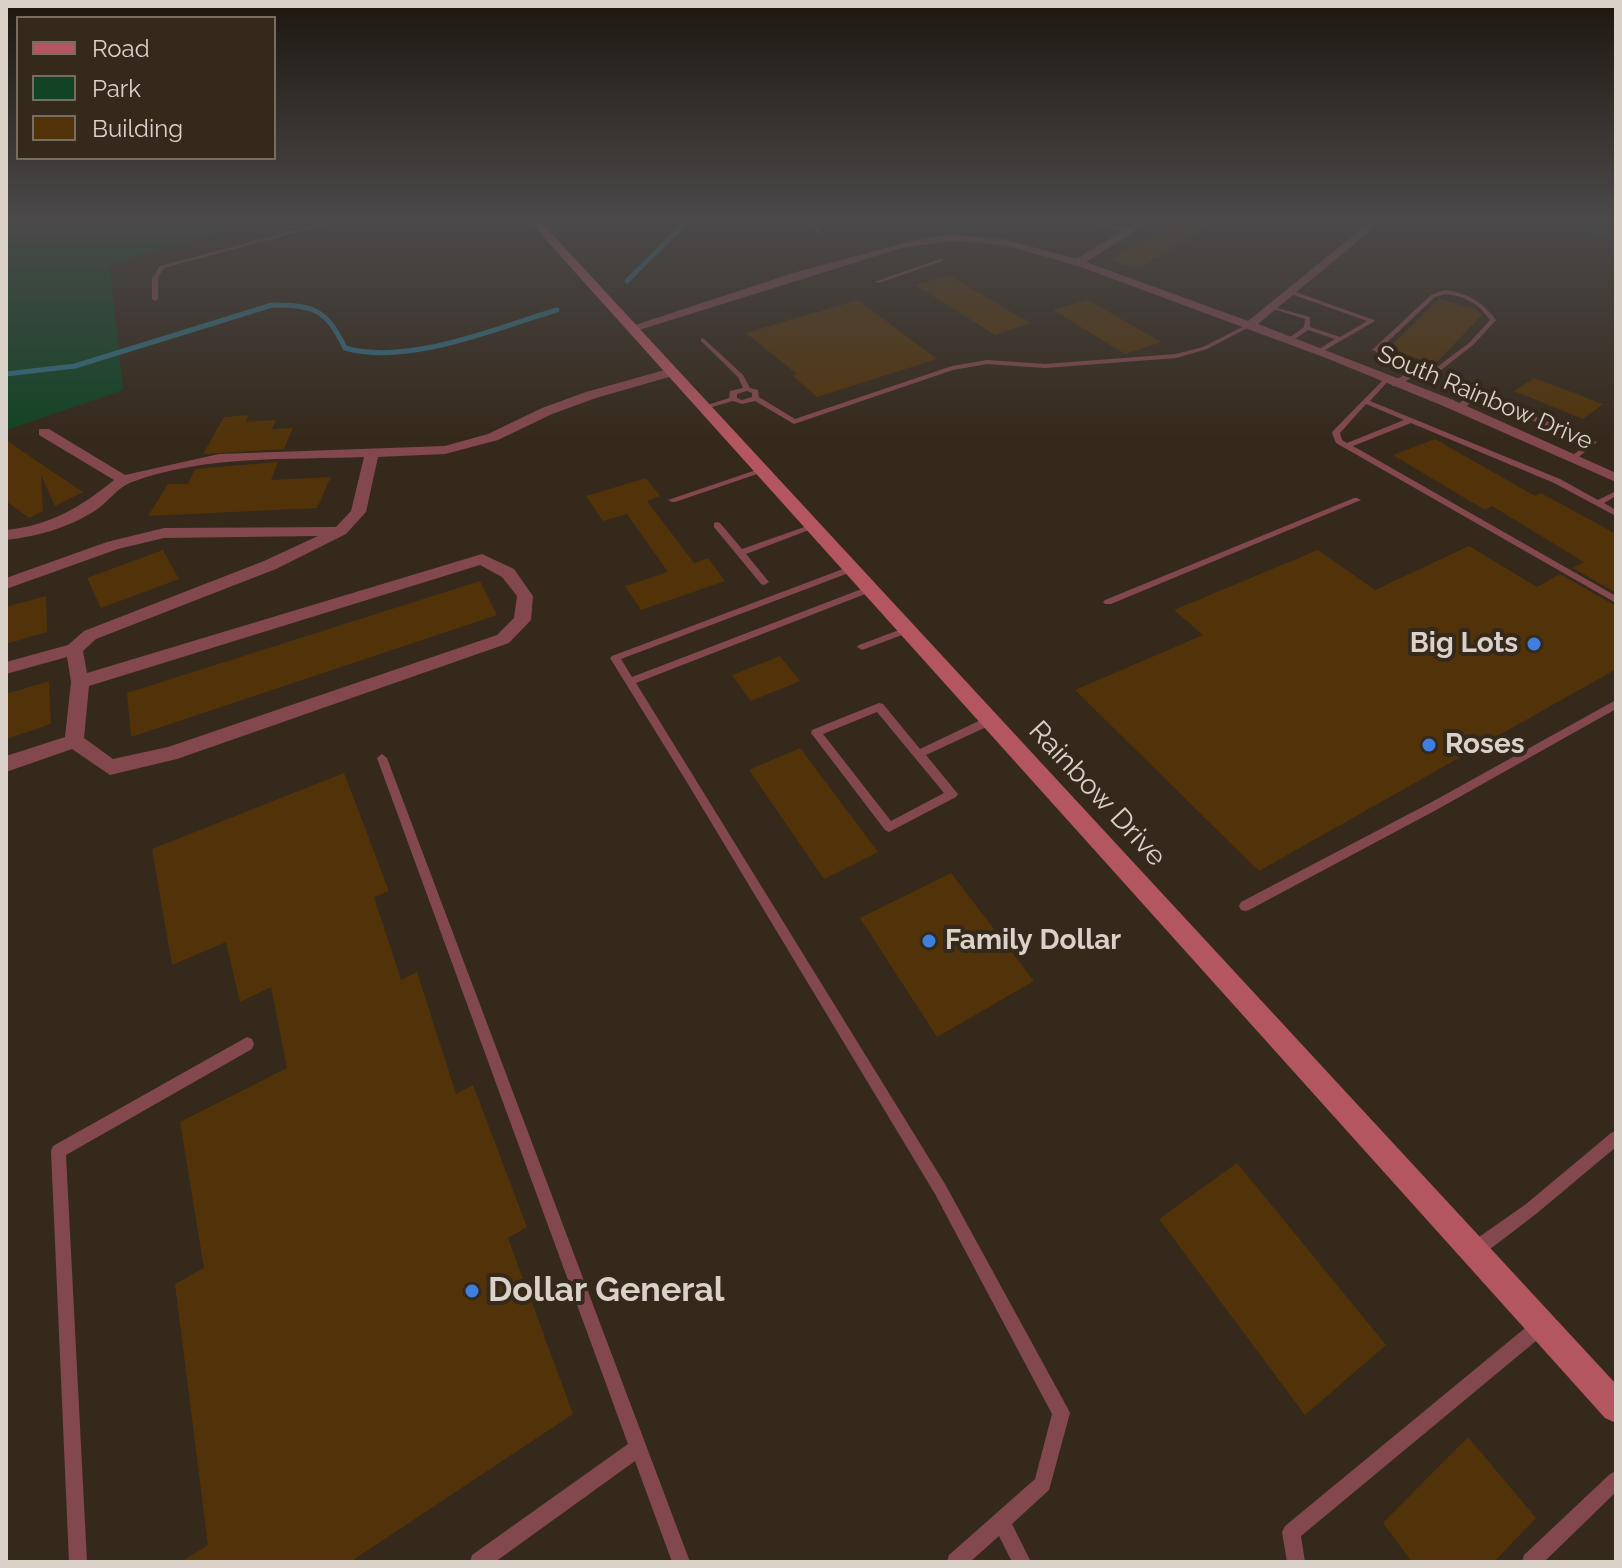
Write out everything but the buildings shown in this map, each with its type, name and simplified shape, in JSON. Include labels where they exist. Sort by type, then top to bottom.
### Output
[{"type":"street","name":"Rainbow Drive","points":[[601,294],[1616,1407]]},
{"type":"street","name":"South Rainbow Drive","points":[[632,328],[739,294]]},
{"type":"street","name":"South Rainbow Drive","points":[[1162,294],[1318,352],[1575,458],[1616,478]]},
{"type":"street","points":[[1250,325],[1287,294]]},
{"type":"street","points":[[6,535],[35,532],[88,509],[123,480],[165,468],[219,458],[445,450],[493,437],[547,411],[591,395],[672,372]]},
{"type":"street","points":[[44,432],[123,480]]},
{"type":"street","points":[[6,668],[74,649],[90,635],[270,565],[341,531],[358,512],[372,454]]},
{"type":"street","points":[[6,584],[113,545],[164,533],[341,531]]},
{"type":"street","points":[[74,741],[110,767],[170,754],[503,639],[522,620],[525,596],[508,573],[482,559],[80,682]]},
{"type":"street","points":[[74,649],[80,682],[74,741]]},
{"type":"street","points":[[6,764],[74,741]]},
{"type":"lane","points":[[155,294],[155,299]]},
{"type":"lane","points":[[1296,294],[1372,321],[1318,352]]},
{"type":"lane","points":[[1438,294],[1375,350],[1434,373],[1471,344],[1493,320],[1483,303],[1464,294]]},
{"type":"lane","points":[[1272,307],[1308,318],[1307,328],[1288,341]]},
{"type":"lane","points":[[705,407],[733,399],[742,402],[756,398],[794,422],[952,368],[987,362],[1045,366],[1176,356],[1205,348],[1250,325]]},
{"type":"lane","points":[[1307,328],[1338,338]]},
{"type":"lane","points":[[703,340],[741,376],[747,389]]},
{"type":"lane","points":[[1423,367],[1390,382],[1336,433],[1346,446],[1616,600]]},
{"type":"lane","points":[[733,399],[733,393],[747,389],[755,392],[756,398]]},
{"type":"lane","points":[[1457,409],[1476,395],[1593,442],[1575,458]]},
{"type":"lane","points":[[1367,402],[1557,481],[1616,513]]},
{"type":"lane","points":[[1346,446],[1411,420]]},
{"type":"lane","points":[[672,500],[762,471]]},
{"type":"lane","points":[[1599,503],[1616,493]]},
{"type":"lane","points":[[1108,602],[1357,500]]},
{"type":"lane","points":[[717,525],[764,582]]},
{"type":"lane","points":[[740,553],[813,527]]},
{"type":"lane","points":[[851,569],[615,658],[933,1177],[1061,1413],[1043,1484],[956,1562]]},
{"type":"lane","points":[[629,682],[870,589]]},
{"type":"lane","points":[[862,647],[907,630]]},
{"type":"lane","points":[[1245,906],[1434,806],[1616,704]]},
{"type":"lane","points":[[879,707],[919,754],[952,794],[889,827],[816,733],[879,707]]},
{"type":"lane","points":[[919,754],[991,720]]},
{"type":"lane","points":[[382,758],[681,1562]]},
{"type":"lane","points":[[78,1562],[58,1151],[247,1044]]},
{"type":"lane","points":[[1474,1251],[1531,1209],[1616,1138]]},
{"type":"lane","points":[[1296,1562],[1291,1532],[1542,1325]]},
{"type":"lane","points":[[479,1562],[639,1447]]},
{"type":"lane","points":[[1531,1562],[1616,1480]]},
{"type":"lane","points":[[1001,1522],[1022,1562]]},
{"type":"green space","points":[[6,294],[113,294],[123,390],[6,430]]},
{"type":"waterway","points":[[6,374],[75,366],[272,305],[309,308],[325,317],[345,348],[370,352],[424,349],[557,310]]},
{"type":"place","name":"Big Lots","points":[[1534,644]]},
{"type":"place","name":"Roses","points":[[1429,745]]},
{"type":"place","name":"Family Dollar","points":[[929,941]]},
{"type":"place","name":"Dollar General","points":[[472,1291]]}]
